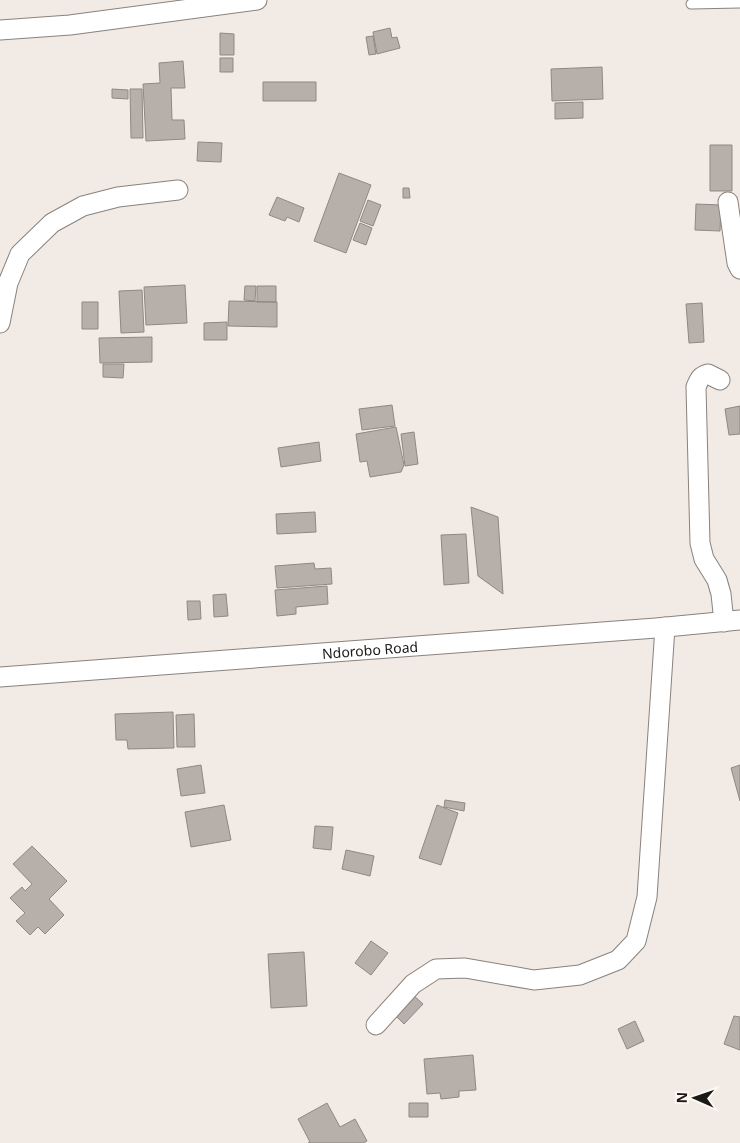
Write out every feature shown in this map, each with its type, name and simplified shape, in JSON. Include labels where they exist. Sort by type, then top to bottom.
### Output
[{"type":"street","points":[[0,30],[70,25],[257,0]]},
{"type":"street","points":[[0,323],[8,283],[20,254],[52,222],[83,206],[118,197],[178,190]]},
{"type":"street","points":[[728,202],[737,263],[740,269]]},
{"type":"street","points":[[720,380],[708,374],[704,375],[699,379],[696,387],[700,543],[704,559],[717,580],[732,621]]},
{"type":"street","name":"Ndorobo Road","points":[[0,677],[732,621]]},
{"type":"street","points":[[376,1025],[413,984],[436,969],[465,968],[534,980],[580,975],[618,960],[636,941],[647,897],[665,627]]},
{"type":"lane","points":[[691,4],[740,3]]},
{"type":"building","points":[[390,28],[392,38],[397,37],[400,48],[377,54],[373,32]]},
{"type":"building","points":[[220,33],[234,34],[234,55],[220,55]]},
{"type":"building","points":[[373,36],[376,54],[369,55],[366,37]]},
{"type":"building","points":[[220,58],[233,58],[233,72],[220,72]]},
{"type":"building","points":[[183,61],[185,88],[171,88],[172,120],[184,120],[185,139],[146,141],[143,84],[160,83],[159,63]]},
{"type":"building","points":[[602,67],[603,99],[552,101],[551,69]]},
{"type":"building","points":[[263,82],[316,82],[316,101],[263,101]]},
{"type":"building","points":[[112,89],[128,90],[128,99],[112,98]]},
{"type":"building","points":[[130,89],[142,89],[143,138],[131,138]]},
{"type":"building","points":[[583,102],[583,118],[555,119],[555,103]]},
{"type":"building","points":[[198,142],[222,143],[221,162],[197,161]]},
{"type":"building","points":[[710,145],[732,145],[732,191],[710,191]]},
{"type":"building","points":[[339,173],[371,185],[346,253],[314,241]]},
{"type":"building","points":[[403,188],[409,188],[410,198],[403,198]]},
{"type":"building","points":[[277,197],[304,208],[299,222],[287,217],[285,221],[269,215]]},
{"type":"building","points":[[368,200],[381,205],[373,226],[360,221]]},
{"type":"building","points":[[696,204],[721,205],[720,231],[695,230]]},
{"type":"building","points":[[360,223],[372,228],[366,245],[353,240]]},
{"type":"building","points":[[185,285],[187,323],[146,325],[144,287]]},
{"type":"building","points":[[245,286],[256,286],[255,301],[244,300]]},
{"type":"building","points":[[257,286],[276,286],[276,302],[257,302]]},
{"type":"building","points":[[142,290],[144,332],[121,333],[119,291]]},
{"type":"building","points":[[229,301],[277,302],[277,327],[228,326]]},
{"type":"building","points":[[82,302],[98,302],[98,329],[82,329]]},
{"type":"building","points":[[702,303],[704,342],[689,343],[686,304]]},
{"type":"building","points":[[227,322],[227,340],[204,340],[204,323]]},
{"type":"building","points":[[152,337],[152,362],[100,363],[99,338]]},
{"type":"building","points":[[103,364],[124,364],[123,378],[103,377]]},
{"type":"building","points":[[392,405],[395,426],[362,430],[359,409]]},
{"type":"building","points":[[740,406],[740,434],[729,435],[725,409]]},
{"type":"building","points":[[396,427],[404,465],[401,472],[370,477],[367,461],[360,462],[356,434]]},
{"type":"building","points":[[414,432],[418,464],[405,466],[401,434]]},
{"type":"building","points":[[319,442],[321,461],[281,467],[278,448]]},
{"type":"building","points":[[471,507],[498,517],[503,594],[478,576]]},
{"type":"building","points":[[315,512],[316,532],[277,534],[276,514]]},
{"type":"building","points":[[466,534],[469,583],[444,585],[441,535]]},
{"type":"building","points":[[314,563],[315,569],[331,568],[332,584],[277,588],[275,566]]},
{"type":"building","points":[[327,586],[328,604],[296,607],[296,614],[277,616],[275,590]]},
{"type":"building","points":[[226,594],[228,616],[214,617],[213,595]]},
{"type":"building","points":[[187,601],[200,601],[201,619],[188,620]]},
{"type":"building","points":[[173,712],[174,748],[128,749],[127,740],[116,740],[115,714]]},
{"type":"building","points":[[194,714],[195,747],[177,747],[176,715]]},
{"type":"building","points":[[201,765],[205,793],[181,796],[177,769]]},
{"type":"building","points":[[740,765],[740,801],[731,768]]},
{"type":"building","points":[[445,800],[465,803],[464,811],[444,807]]},
{"type":"building","points":[[224,805],[231,840],[191,847],[185,812]]},
{"type":"building","points":[[437,805],[458,813],[441,865],[419,858]]},
{"type":"building","points":[[315,826],[333,827],[331,850],[313,848]]},
{"type":"building","points":[[32,846],[67,881],[49,899],[64,915],[45,934],[38,927],[30,935],[16,921],[25,913],[10,898],[22,887],[25,891],[32,884],[13,864]]},
{"type":"building","points":[[346,850],[374,856],[370,876],[342,869]]},
{"type":"building","points":[[371,941],[388,953],[371,975],[355,963]]},
{"type":"building","points":[[304,952],[307,1006],[271,1008],[268,954]]},
{"type":"building","points":[[412,994],[423,1004],[404,1024],[394,1014]]},
{"type":"building","points":[[734,1016],[740,1017],[740,1050],[724,1044]]},
{"type":"building","points":[[635,1021],[644,1041],[627,1049],[618,1029]]},
{"type":"building","points":[[473,1055],[476,1090],[459,1091],[459,1097],[441,1099],[440,1093],[427,1094],[424,1059]]},
{"type":"building","points":[[327,1103],[340,1127],[355,1119],[367,1141],[363,1143],[308,1143],[310,1142],[298,1119]]},
{"type":"building","points":[[409,1103],[428,1103],[428,1117],[409,1117]]}]
